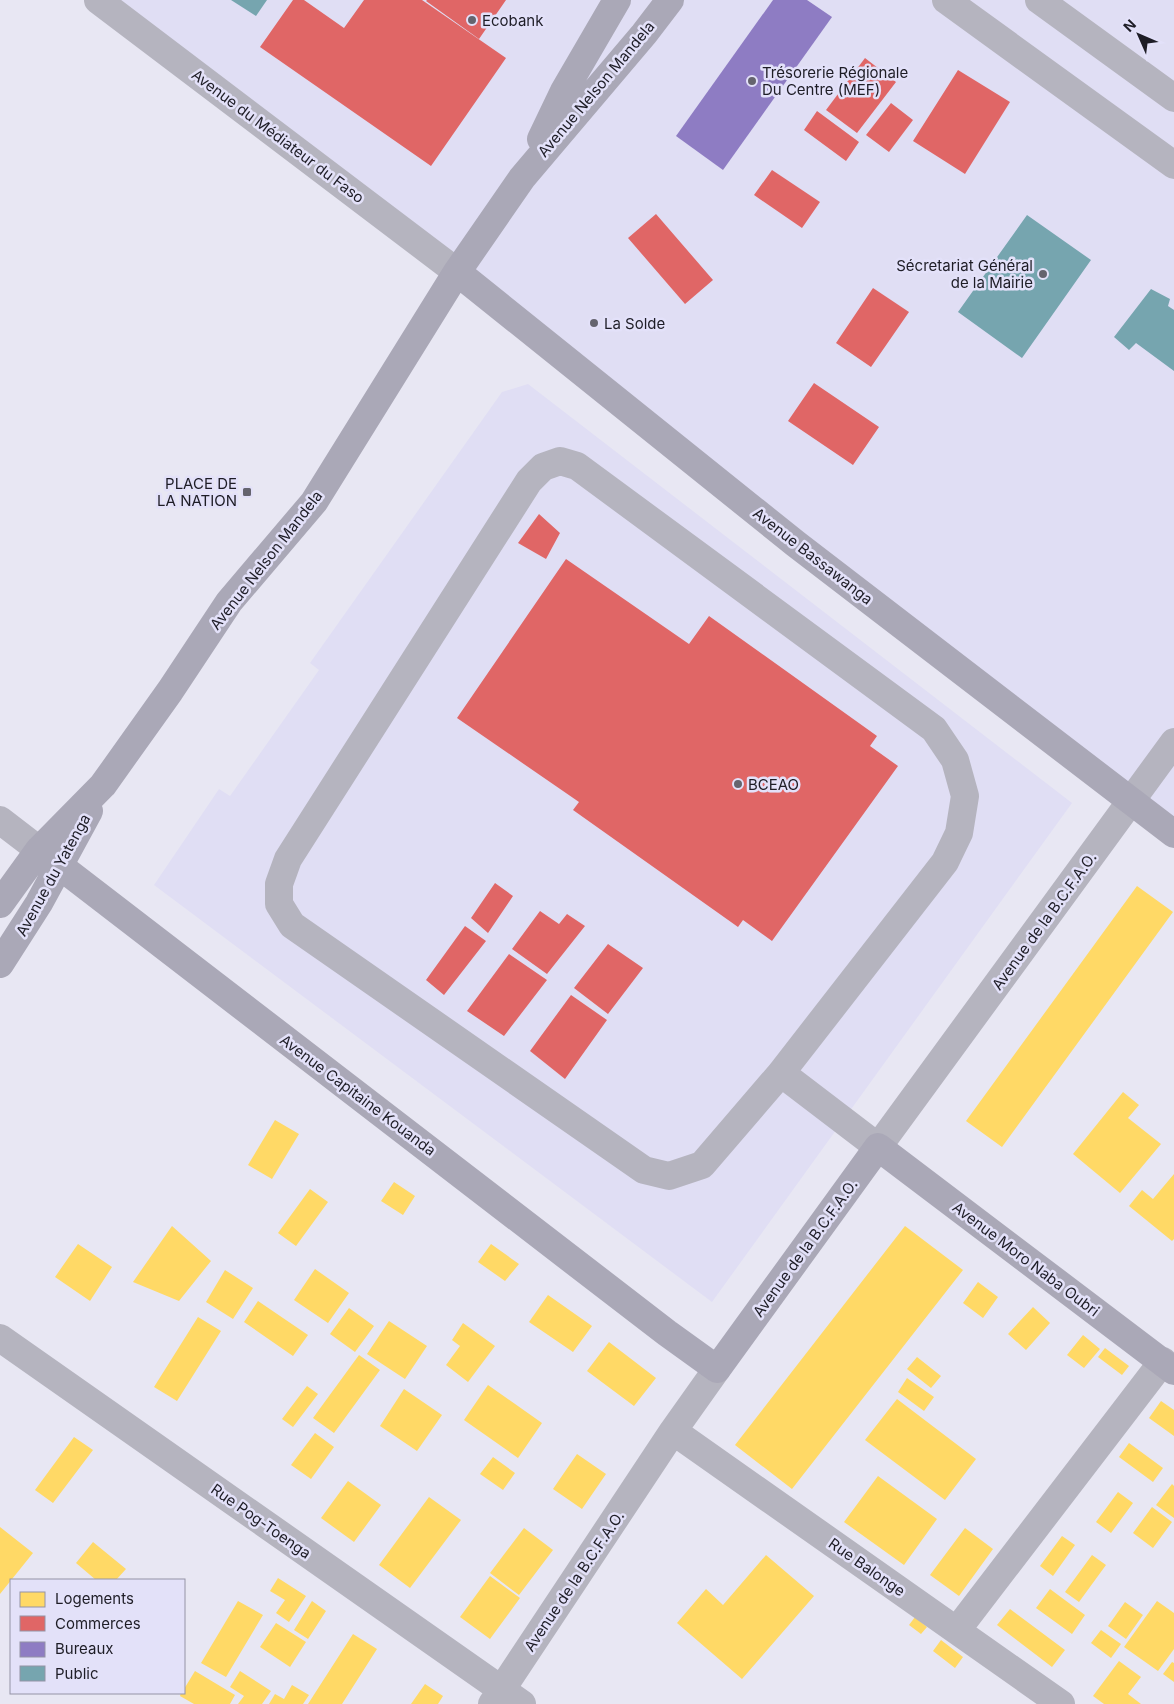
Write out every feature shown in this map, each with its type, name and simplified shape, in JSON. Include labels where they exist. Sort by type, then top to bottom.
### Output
[{"type":"highway","name":"Avenue Nelson Mandela","points":[[522,178],[564,91],[617,0]]},
{"type":"highway","name":"Avenue Nelson Mandela","points":[[38,850],[103,785],[170,691],[229,602],[314,502],[457,272],[522,178],[644,34],[670,0]]},
{"type":"highway","name":"Avenue Bassawanga","points":[[457,272],[796,544],[1174,834]]},
{"type":"highway","name":"Avenue du Yatenga","points":[[0,964],[16,941],[60,867],[103,785]]},
{"type":"highway","name":"Avenue du Yatenga","points":[[0,904],[38,850]]},
{"type":"highway","name":"Avenue Capitaine Kouanda","points":[[38,850],[643,1315],[717,1369]]},
{"type":"highway","name":"Avenue Moro Naba Oubri","points":[[878,1148],[1168,1366]]},
{"type":"highway","name":"Avenue de la B.C.F.A.O.","points":[[717,1369],[878,1148]]},
{"type":"street","name":"Avenue du Médiateur du Faso","points":[[98,0],[457,272]]},
{"type":"street","points":[[946,0],[1173,161]]},
{"type":"street","points":[[1039,0],[1174,98]]},
{"type":"street","points":[[560,461],[577,466],[934,729],[955,760],[965,796],[959,833],[945,862],[781,1073],[702,1165],[669,1176],[644,1170],[292,925],[279,904],[280,884],[288,859],[529,481],[543,467],[560,461]]},
{"type":"street","name":"Avenue de la B.C.F.A.O.","points":[[878,1148],[1174,742]]},
{"type":"street","name":"Avenue Capitaine Kouanda","points":[[0,820],[38,850]]},
{"type":"street","points":[[781,1073],[878,1148]]},
{"type":"street","name":"Rue Pog-Toenga","points":[[0,1338],[505,1699]]},
{"type":"street","points":[[957,1630],[1168,1366]]},
{"type":"street","name":"Avenue de la B.C.F.A.O.","points":[[505,1699],[673,1431],[717,1369]]},
{"type":"street","name":"Rue Balonge","points":[[673,1431],[1061,1704]]},
{"type":"shaded area","points":[[98,0],[1174,0],[1174,834]]},
{"type":"shaded area","name":"BCEAO","points":[[528,384],[1072,803],[712,1302],[154,885],[219,789],[230,796],[319,670],[310,663],[502,392]]},
{"type":"building: Logements","points":[[1137,886],[1173,912],[1002,1147],[966,1121]]},
{"type":"building: Logements","points":[[1123,1092],[1139,1105],[1128,1118],[1161,1144],[1120,1193],[1073,1154]]},
{"type":"building: Logements","points":[[275,1120],[299,1134],[272,1179],[248,1165]]},
{"type":"building: Logements","points":[[1174,1174],[1174,1239],[1172,1241],[1129,1206],[1142,1190],[1153,1199]]},
{"type":"building: Logements","points":[[394,1182],[415,1196],[403,1215],[381,1201]]},
{"type":"building: Logements","points":[[310,1189],[328,1202],[296,1246],[278,1233]]},
{"type":"building: Logements","points":[[172,1226],[211,1261],[179,1301],[133,1282]]},
{"type":"building: Logements","points":[[905,1226],[963,1270],[792,1489],[735,1445]]},
{"type":"building: Logements","points":[[78,1244],[112,1267],[90,1301],[55,1277]]},
{"type":"building: Logements","points":[[491,1244],[519,1264],[505,1281],[478,1262]]},
{"type":"building: Logements","points":[[315,1269],[349,1293],[328,1323],[294,1300]]},
{"type":"building: Logements","points":[[225,1270],[253,1288],[233,1319],[206,1302]]},
{"type":"building: Logements","points":[[978,1282],[998,1297],[983,1318],[963,1303]]},
{"type":"building: Logements","points":[[548,1295],[592,1326],[573,1352],[529,1322]]},
{"type":"building: Logements","points":[[258,1301],[308,1335],[293,1356],[244,1322]]},
{"type":"building: Logements","points":[[1033,1307],[1050,1323],[1026,1350],[1008,1334]]},
{"type":"building: Logements","points":[[349,1308],[374,1326],[355,1352],[330,1334]]},
{"type":"building: Logements","points":[[198,1317],[221,1331],[177,1401],[154,1387]]},
{"type":"building: Logements","points":[[389,1321],[427,1346],[405,1379],[367,1354]]},
{"type":"building: Logements","points":[[463,1323],[495,1346],[468,1382],[446,1365],[460,1346],[452,1340]]},
{"type":"building: Logements","points":[[1083,1335],[1100,1349],[1084,1368],[1067,1355]]},
{"type":"building: Logements","points":[[609,1342],[656,1378],[634,1406],[587,1371]]},
{"type":"building: Logements","points":[[1105,1348],[1129,1366],[1122,1375],[1098,1357]]},
{"type":"building: Logements","points":[[359,1355],[380,1370],[334,1433],[313,1418]]},
{"type":"building: Logements","points":[[917,1357],[941,1376],[931,1388],[907,1369]]},
{"type":"building: Logements","points":[[907,1378],[934,1397],[924,1411],[898,1392]]},
{"type":"building: Logements","points":[[488,1385],[542,1423],[518,1458],[464,1420]]},
{"type":"building: Logements","points":[[307,1386],[318,1394],[293,1427],[282,1419]]},
{"type":"building: Logements","points":[[404,1389],[442,1415],[417,1451],[380,1426]]},
{"type":"building: Logements","points":[[897,1399],[976,1459],[945,1500],[865,1440]]},
{"type":"building: Logements","points":[[1161,1401],[1174,1410],[1174,1436],[1149,1418]]},
{"type":"building: Logements","points":[[315,1433],[334,1447],[311,1479],[291,1465]]},
{"type":"building: Logements","points":[[74,1437],[93,1450],[53,1503],[35,1490]]},
{"type":"building: Logements","points":[[1129,1443],[1163,1468],[1153,1482],[1119,1457]]},
{"type":"building: Logements","points":[[577,1454],[606,1474],[582,1509],[553,1489]]},
{"type":"building: Logements","points":[[493,1457],[515,1473],[503,1490],[480,1474]]},
{"type":"building: Logements","points":[[878,1476],[937,1519],[904,1565],[844,1522]]},
{"type":"building: Logements","points":[[348,1481],[381,1505],[354,1542],[321,1518]]},
{"type":"building: Logements","points":[[1172,1484],[1174,1486],[1174,1518],[1156,1505]]},
{"type":"building: Logements","points":[[1118,1492],[1133,1503],[1111,1533],[1096,1522]]},
{"type":"building: Logements","points":[[429,1497],[461,1520],[410,1588],[379,1565]]},
{"type":"building: Logements","points":[[1152,1507],[1172,1522],[1153,1548],[1133,1533]]},
{"type":"building: Logements","points":[[0,1527],[33,1553],[12,1579],[10,1579],[0,1594]]},
{"type":"building: Logements","points":[[524,1528],[553,1550],[519,1595],[490,1573]]},
{"type":"building: Logements","points":[[965,1528],[993,1549],[959,1596],[930,1575]]},
{"type":"building: Logements","points":[[1062,1536],[1075,1545],[1053,1576],[1040,1566]]},
{"type":"building: Logements","points":[[93,1542],[126,1569],[117,1579],[95,1579],[76,1563]]},
{"type":"building: Logements","points":[[766,1555],[814,1596],[742,1679],[677,1623],[706,1589],[723,1605]]},
{"type":"building: Logements","points":[[1092,1555],[1106,1565],[1079,1602],[1065,1592]]},
{"type":"building: Logements","points":[[490,1576],[520,1598],[490,1639],[460,1617]]},
{"type":"building: Logements","points":[[278,1578],[306,1596],[289,1622],[276,1613],[285,1600],[270,1591]]},
{"type":"building: Logements","points":[[1050,1589],[1085,1615],[1072,1634],[1036,1608]]},
{"type":"building: Logements","points":[[238,1601],[263,1615],[226,1677],[201,1663]]},
{"type":"building: Logements","points":[[312,1601],[326,1611],[308,1639],[294,1630]]},
{"type":"building: Logements","points":[[1157,1601],[1174,1613],[1174,1649],[1158,1671],[1124,1647]]},
{"type":"building: Logements","points":[[1125,1602],[1143,1615],[1126,1639],[1108,1626]]},
{"type":"building: Logements","points":[[1010,1609],[1065,1650],[1052,1667],[997,1625]]},
{"type":"building: Logements","points":[[915,1617],[927,1627],[921,1634],[909,1625]]},
{"type":"building: Logements","points":[[276,1623],[306,1642],[290,1667],[260,1647]]},
{"type":"building: Logements","points":[[1101,1630],[1121,1644],[1111,1658],[1091,1643]]},
{"type":"building: Logements","points":[[353,1634],[377,1649],[342,1704],[308,1704]]},
{"type":"building: Logements","points":[[941,1640],[963,1657],[955,1668],[933,1651]]},
{"type":"building: Logements","points":[[1119,1661],[1141,1677],[1128,1694],[1141,1704],[1104,1704],[1093,1696]]},
{"type":"building: Logements","points":[[1172,1662],[1174,1663],[1174,1682],[1163,1674]]},
{"type":"building: Logements","points":[[195,1671],[235,1695],[230,1704],[194,1704],[180,1696],[181,1694],[185,1694],[185,1687]]},
{"type":"building: Logements","points":[[240,1671],[271,1691],[262,1704],[238,1704],[244,1696],[230,1687]]},
{"type":"building: Logements","points":[[425,1684],[443,1696],[438,1704],[411,1704]]},
{"type":"building: Logements","points":[[292,1685],[309,1695],[303,1704],[269,1704],[275,1694],[284,1699]]},
{"type":"building: Commerces","name":"Ecobank","points":[[293,0],[304,0],[344,28],[364,0],[422,0],[506,58],[431,166],[260,47]]},
{"type":"building: Commerces","name":"Ecobank","points":[[427,0],[506,0],[479,39]]},
{"type":"building: Commerces","points":[[865,58],[896,82],[857,133],[826,110]]},
{"type":"building: Commerces","points":[[958,70],[1010,102],[965,174],[913,141]]},
{"type":"building: Commerces","points":[[891,103],[913,120],[889,152],[866,135]]},
{"type":"building: Commerces","points":[[817,111],[859,142],[846,161],[804,130]]},
{"type":"building: Commerces","points":[[772,170],[820,202],[802,228],[754,195]]},
{"type":"building: Commerces","points":[[656,214],[713,280],[685,304],[628,238]]},
{"type":"building: Commerces","points":[[873,288],[909,312],[871,367],[836,343]]},
{"type":"building: Commerces","points":[[814,383],[879,427],[853,465],[788,421]]},
{"type":"building: Commerces","points":[[539,514],[560,533],[546,559],[518,543]]},
{"type":"building: Commerces","name":"BCEAO","points":[[566,559],[689,644],[709,616],[877,736],[870,746],[898,766],[772,941],[743,920],[738,927],[573,810],[579,802],[457,718]]},
{"type":"building: Commerces","points":[[495,883],[513,896],[488,933],[471,918]]},
{"type":"building: Commerces","points":[[540,911],[559,924],[567,914],[585,926],[547,974],[512,949]]},
{"type":"building: Commerces","points":[[465,926],[486,941],[444,995],[426,980]]},
{"type":"building: Commerces","points":[[608,944],[643,968],[608,1014],[574,988]]},
{"type":"building: Commerces","points":[[509,954],[547,980],[504,1036],[467,1011]]},
{"type":"building: Commerces","points":[[571,995],[607,1020],[565,1079],[530,1051]]},
{"type":"building: Bureaux","points":[[773,0],[807,0],[832,17],[723,170],[676,136]]},
{"type":"building: Public","points":[[231,0],[267,0],[256,16]]},
{"type":"building: Public","points":[[1027,215],[1091,260],[1022,358],[958,312]]},
{"type":"building: Public","points":[[1151,289],[1170,299],[1168,306],[1174,310],[1174,371],[1136,343],[1129,350],[1114,337]]},
{"type":"place","name":"Ecobank","points":[[472,20]]},
{"type":"place","name":"Trésorerie Régionale Du Centre (MEF)","points":[[752,81]]},
{"type":"place","name":"Sécretariat Général de la Mairie","points":[[1043,274]]},
{"type":"place","name":"La Solde","points":[[594,323]]},
{"type":"place","name":"PLACE DE LA NATION","points":[[247,492]]},
{"type":"place","name":"BCEAO","points":[[738,784]]}]
